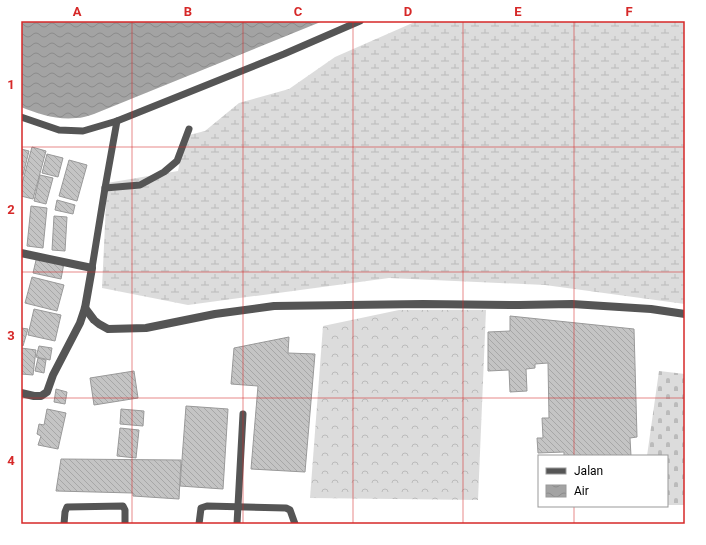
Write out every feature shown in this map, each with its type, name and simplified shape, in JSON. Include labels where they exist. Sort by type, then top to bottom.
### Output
[{"type":"street","points":[[21,253],[92,268],[85,308],[80,323],[53,376],[47,392],[40,396],[21,393]]},
{"type":"street","points":[[85,308],[94,320],[108,329],[146,328],[215,314],[274,306],[572,304],[651,309],[685,314]]},
{"type":"lane","points":[[21,117],[60,130],[83,131],[117,122],[284,54],[360,21]]},
{"type":"lane","points":[[92,268],[117,122]]},
{"type":"lane","points":[[105,188],[140,184],[164,172],[177,161],[189,129]]},
{"type":"lane","points":[[237,524],[243,414]]},
{"type":"lane","points":[[64,524],[67,507],[123,506],[125,510],[125,524]]},
{"type":"lane","points":[[199,524],[201,508],[207,506],[286,508],[290,510],[295,524]]},
{"type":"green space","points":[[417,21],[685,21],[685,304],[545,285],[389,278],[188,305],[102,288],[107,183],[178,171],[185,136],[205,131],[239,103],[289,89],[335,57]]},
{"type":"green space","points":[[399,310],[486,310],[478,500],[310,498],[323,326]]},
{"type":"green space","points":[[659,371],[685,374],[685,505],[668,505],[668,455],[647,455]]},
{"type":"water","points":[[21,21],[323,21],[94,114],[80,118],[62,118],[48,116],[21,107]]},
{"type":"building","points":[[32,147],[46,151],[33,199],[21,196],[21,187]]},
{"type":"building","points":[[21,149],[29,151],[23,175],[21,174]]},
{"type":"building","points":[[47,154],[63,158],[58,177],[42,173]]},
{"type":"building","points":[[69,160],[87,165],[77,201],[59,196]]},
{"type":"building","points":[[40,175],[53,178],[46,204],[34,201]]},
{"type":"building","points":[[57,200],[75,205],[73,214],[55,210]]},
{"type":"building","points":[[31,206],[47,208],[43,248],[27,246]]},
{"type":"building","points":[[54,216],[67,217],[65,251],[52,250]]},
{"type":"building","points":[[37,256],[64,263],[61,279],[33,273]]},
{"type":"building","points":[[32,277],[64,285],[57,311],[25,303]]},
{"type":"building","points":[[34,309],[61,315],[55,341],[28,335]]},
{"type":"building","points":[[510,316],[634,329],[637,437],[630,438],[631,455],[564,455],[564,452],[538,453],[537,438],[543,438],[542,418],[549,418],[548,363],[535,364],[535,368],[526,369],[527,391],[510,392],[509,370],[488,371],[488,332],[510,331]]},
{"type":"building","points":[[21,328],[28,329],[23,346],[21,345]]},
{"type":"building","points":[[289,337],[288,353],[315,354],[305,472],[251,469],[258,386],[231,384],[234,348]]},
{"type":"building","points":[[39,346],[52,348],[50,360],[36,357]]},
{"type":"building","points":[[21,348],[36,350],[33,375],[21,374]]},
{"type":"building","points":[[38,358],[46,360],[44,373],[35,371]]},
{"type":"building","points":[[134,371],[138,398],[94,405],[90,378]]},
{"type":"building","points":[[56,389],[67,392],[65,404],[54,402]]},
{"type":"building","points":[[186,406],[228,409],[223,489],[180,486]]},
{"type":"building","points":[[47,409],[66,413],[58,449],[38,445],[41,436],[37,434],[39,424],[44,425]]},
{"type":"building","points":[[121,409],[144,411],[143,426],[120,424]]},
{"type":"building","points":[[120,428],[139,430],[136,458],[117,456]]},
{"type":"building","points":[[61,459],[181,460],[179,499],[133,496],[133,493],[56,491]]}]
